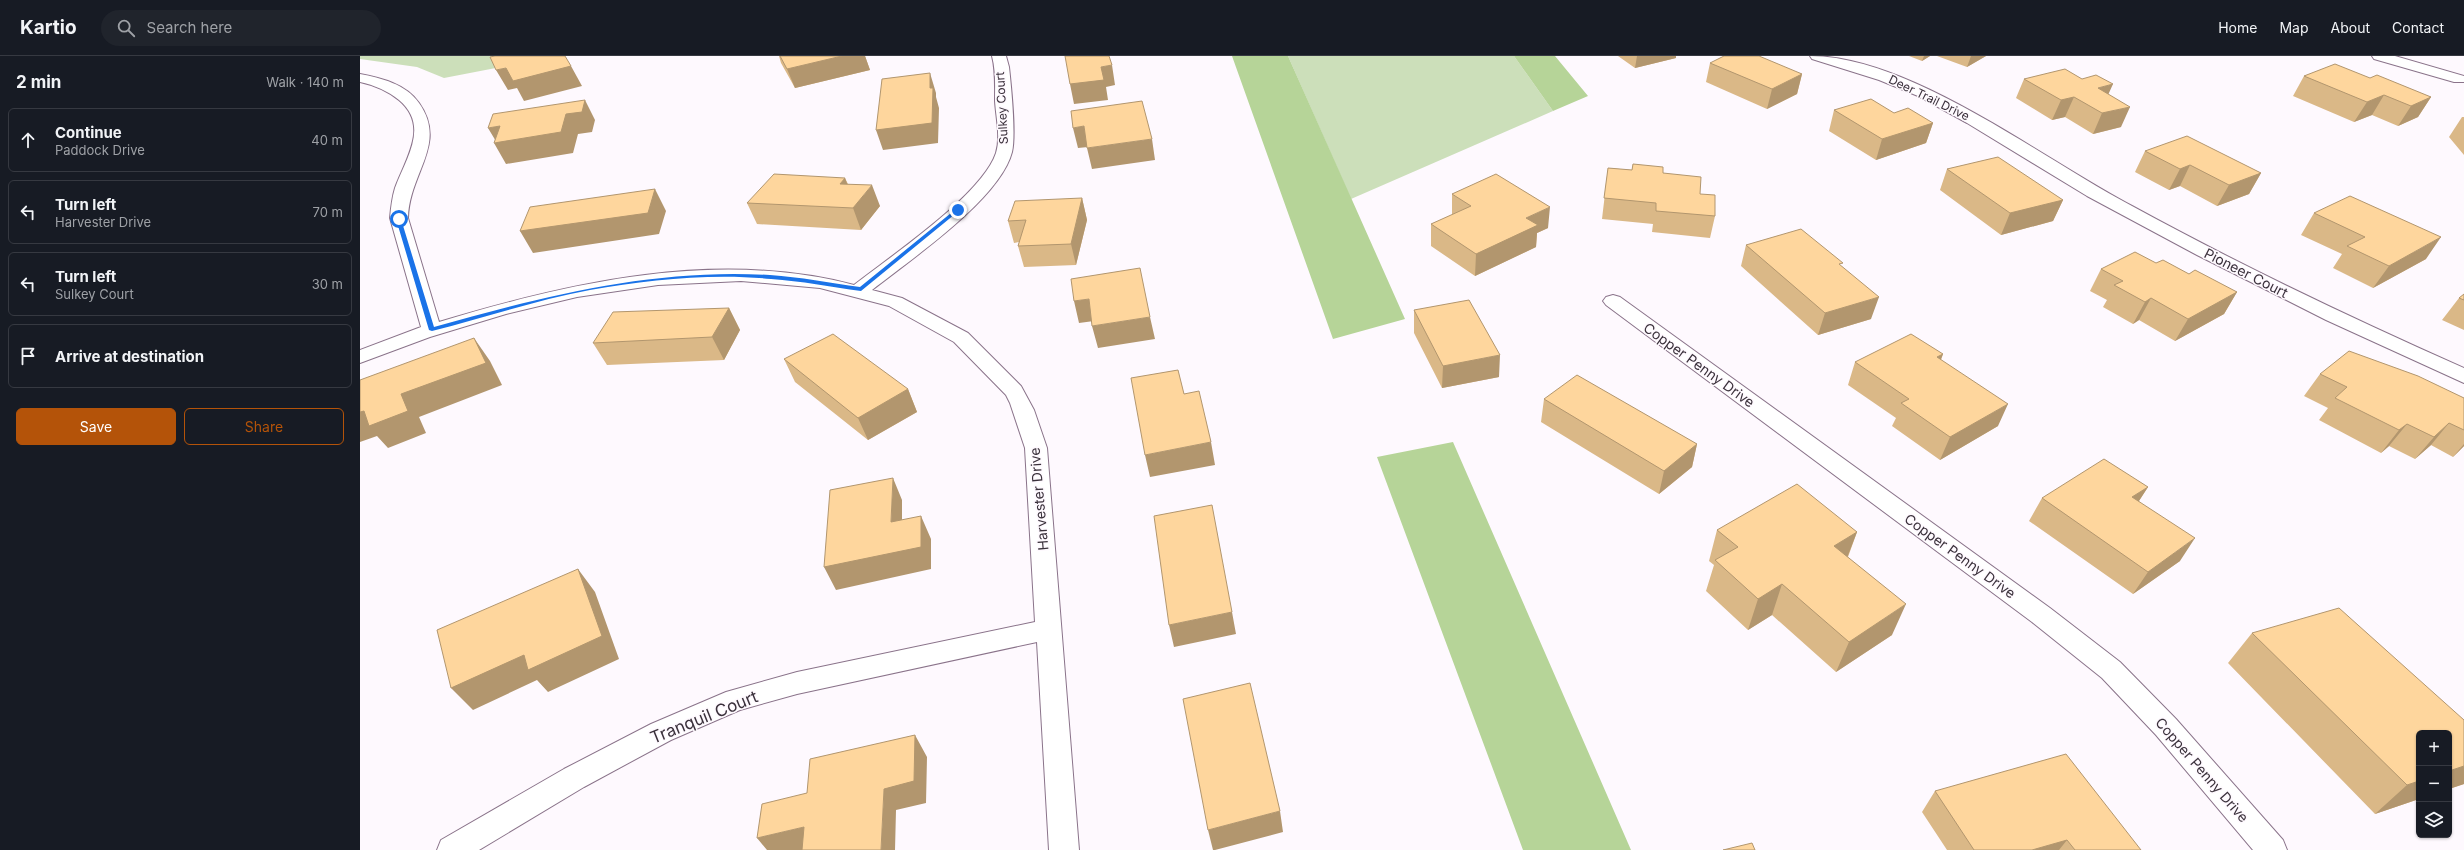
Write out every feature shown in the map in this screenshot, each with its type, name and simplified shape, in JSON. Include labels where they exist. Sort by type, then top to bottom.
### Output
[{"type":"street","name":"Sulkey Court","points":[[861,289],[958,210],[981,190],[996,172],[1004,154],[1006,136],[999,56]]},
{"type":"street","name":"Deer Trail Drive","points":[[1817,56],[1877,74],[1922,92],[1965,114],[2033,157]]},
{"type":"street","points":[[2379,56],[2459,79]]},
{"type":"street","points":[[360,78],[389,87],[406,97],[418,109],[424,123],[424,138],[399,199],[399,219],[432,330]]},
{"type":"street","name":"Pioneer Court","points":[[2033,157],[2117,206],[2240,271],[2395,346],[2464,376]]},
{"type":"street","name":"Harvester Drive","points":[[360,357],[432,330],[521,304],[589,289],[649,280],[706,276],[770,277],[861,289],[905,305],[941,322],[969,341],[1014,392],[1036,448],[1064,850]]},
{"type":"street","name":"Copper Penny Drive","points":[[1613,302],[2028,606],[2111,670],[2166,727],[2272,850]]},
{"type":"street","name":"Tranquil Court","points":[[452,850],[580,774],[661,732],[735,700],[797,683],[1049,629]]},
{"type":"green space","points":[[360,56],[557,56],[444,78],[417,67],[360,59]]},
{"type":"green space","points":[[1232,56],[1288,56],[1405,319],[1333,339]]},
{"type":"green space","points":[[1288,56],[1514,56],[1553,111],[1351,199]]},
{"type":"green space","points":[[1514,56],[1555,56],[1588,96],[1553,111]]},
{"type":"green space","points":[[1453,442],[1631,850],[1523,850],[1377,457]]},
{"type":"building","points":[[565,56],[571,66],[513,81],[506,68],[496,70],[490,57]]},
{"type":"building","points":[[780,56],[842,56],[787,69]]},
{"type":"building","points":[[1065,56],[1109,56],[1112,65],[1101,67],[1104,80],[1070,84]]},
{"type":"building","points":[[1724,56],[1759,56],[1802,74],[1772,89],[1710,63]]},
{"type":"building","points":[[2335,64],[2370,78],[2377,75],[2431,97],[2411,106],[2384,95],[2367,102],[2304,76]]},
{"type":"building","points":[[2065,69],[2082,79],[2096,75],[2113,84],[2098,88],[2130,107],[2102,113],[2074,97],[2061,100],[2024,79]]},
{"type":"building","points":[[930,73],[930,88],[933,88],[932,123],[876,130],[882,79]]},
{"type":"building","points":[[1871,99],[1894,113],[1908,108],[1933,123],[1882,139],[1834,110]]},
{"type":"building","points":[[585,100],[582,112],[566,114],[561,132],[494,143],[500,126],[488,128],[493,114]]},
{"type":"building","points":[[1142,101],[1152,139],[1087,148],[1084,126],[1073,128],[1071,111]]},
{"type":"building","points":[[2187,136],[2261,173],[2229,185],[2190,165],[2180,169],[2145,151]]},
{"type":"building","points":[[1998,157],[2063,200],[2010,213],[1947,169]]},
{"type":"building","points":[[1633,164],[1663,167],[1663,173],[1701,177],[1700,194],[1715,195],[1715,216],[1656,211],[1656,203],[1604,198],[1608,168],[1632,170]]},
{"type":"building","points":[[774,174],[845,178],[840,184],[872,185],[853,208],[747,203]]},
{"type":"building","points":[[1496,174],[1550,207],[1526,218],[1538,225],[1476,254],[1431,224],[1471,206],[1452,194]]},
{"type":"building","points":[[655,189],[648,213],[520,231],[530,207]]},
{"type":"building","points":[[2350,196],[2441,237],[2389,266],[2347,246],[2365,237],[2314,213]]},
{"type":"building","points":[[1082,198],[1071,244],[1018,246],[1026,220],[1008,221],[1015,201]]},
{"type":"building","points":[[1801,229],[1843,263],[1839,264],[1879,297],[1825,313],[1746,245]]},
{"type":"building","points":[[2135,252],[2156,263],[2163,260],[2189,274],[2195,270],[2237,292],[2188,319],[2151,298],[2145,302],[2114,285],[2123,281],[2101,269]]},
{"type":"building","points":[[1140,268],[1150,317],[1092,326],[1089,299],[1074,301],[1071,279]]},
{"type":"building","points":[[2464,294],[2464,300],[2459,298]]},
{"type":"building","points":[[1469,300],[1500,355],[1443,366],[1414,310]]},
{"type":"building","points":[[729,308],[712,337],[593,343],[613,312]]},
{"type":"building","points":[[833,334],[908,389],[858,418],[784,359]]},
{"type":"building","points":[[1911,334],[1943,354],[1937,357],[2008,404],[1950,437],[1901,403],[1909,399],[1855,362]]},
{"type":"building","points":[[474,338],[486,363],[401,394],[408,411],[369,426],[364,411],[360,412],[360,380]]},
{"type":"building","points":[[2349,351],[2418,376],[2464,398],[2464,430],[2449,423],[2434,437],[2407,424],[2399,430],[2335,398],[2347,387],[2320,374]]},
{"type":"building","points":[[1178,370],[1184,394],[1199,391],[1211,442],[1145,455],[1131,378]]},
{"type":"building","points":[[1577,375],[1697,444],[1664,471],[1544,399]]},
{"type":"building","points":[[2104,459],[2148,487],[2132,497],[2195,538],[2148,572],[2042,498]]},
{"type":"building","points":[[893,478],[891,522],[921,516],[921,547],[824,567],[830,490]]},
{"type":"building","points":[[1797,484],[1857,532],[1834,546],[1906,604],[1849,642],[1782,584],[1758,599],[1715,560],[1738,547],[1717,530]]},
{"type":"building","points":[[1212,505],[1232,612],[1169,625],[1154,516]]},
{"type":"building","points":[[578,569],[602,636],[528,670],[524,655],[451,688],[437,630]]},
{"type":"building","points":[[2339,608],[2464,720],[2464,766],[2452,770],[2452,730],[2416,730],[2416,782],[2407,785],[2252,633]]},
{"type":"building","points":[[1250,683],[1280,811],[1208,830],[1183,699]]},
{"type":"building","points":[[915,735],[914,781],[884,789],[881,850],[802,850],[804,827],[757,838],[762,804],[807,793],[810,759]]},
{"type":"building","points":[[2066,754],[2141,850],[2075,850],[2067,840],[2032,850],[1974,850],[1935,791]]},
{"type":"building","points":[[1752,843],[1755,850],[1723,850]]},
{"type":"route","points":[[399,219],[432,330],[521,304],[589,289],[649,280],[706,276],[770,277],[811,281],[861,289],[958,210]]}]
